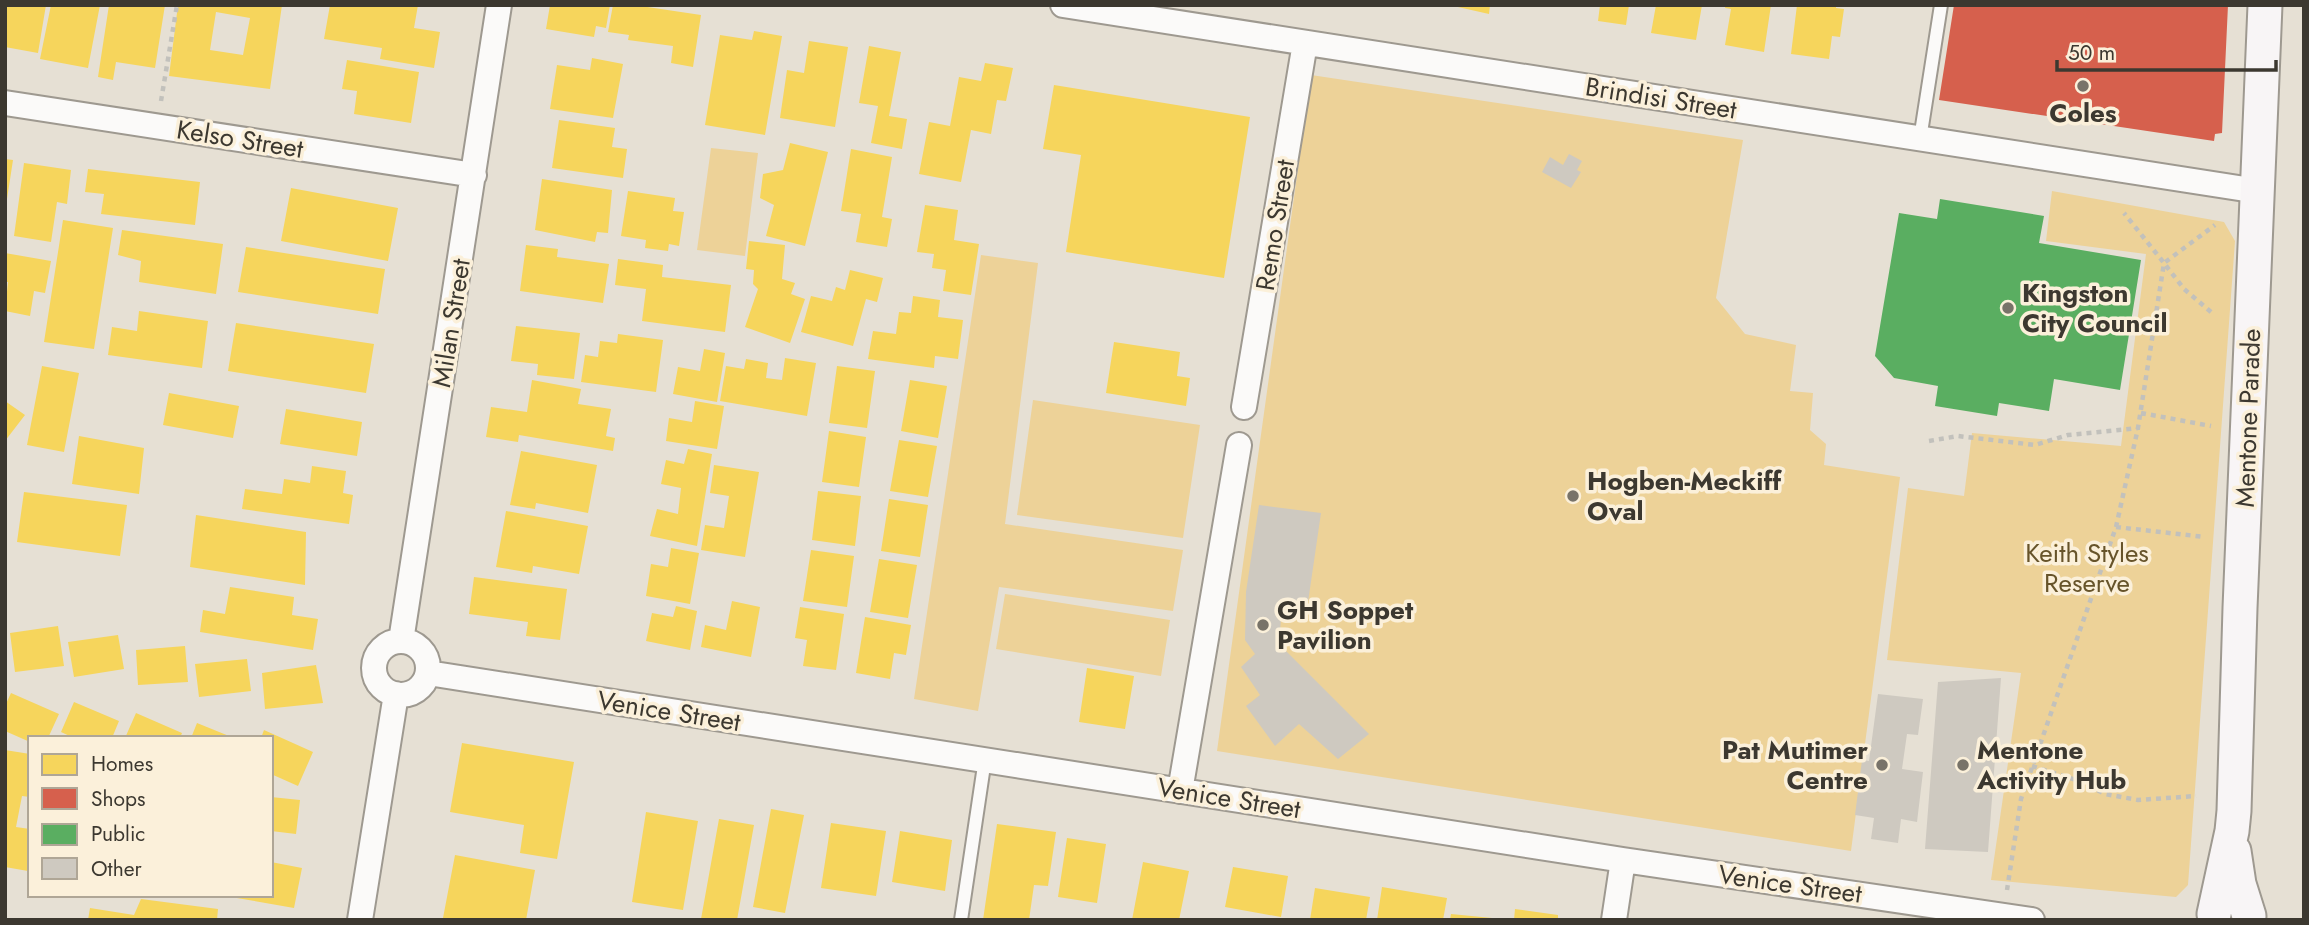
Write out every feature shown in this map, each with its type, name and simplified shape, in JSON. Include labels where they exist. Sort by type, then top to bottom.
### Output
[{"type":"street","name":"Milan Street","points":[[401,641],[499,5]]},
{"type":"street","name":"Brindisi Street","points":[[1063,5],[2258,191]]},
{"type":"street","name":"Mentone Parade","points":[[2251,919],[2236,872],[2232,831],[2265,5]]},
{"type":"street","name":"Remo Street","points":[[1244,407],[1305,43]]},
{"type":"street","name":"Kelso Street","points":[[5,103],[474,175]]},
{"type":"street","points":[[1180,791],[1239,445]]},
{"type":"street","points":[[401,641],[416,645],[422,650],[426,657],[428,673],[420,687],[404,695],[388,691],[377,680],[374,665],[376,657],[386,645],[401,641]]},
{"type":"street","name":"Venice Street","points":[[428,673],[1623,860],[2032,920]]},
{"type":"street","points":[[360,920],[396,694]]},
{"type":"street","name":"Mentone Parade","points":[[2210,917],[2232,831]]},
{"type":"street","points":[[1614,920],[1623,860]]},
{"type":"street","points":[[2210,917],[2221,909],[2231,908],[2238,909],[2251,919]]},
{"type":"lane","points":[[1920,139],[1941,5]]},
{"type":"lane","points":[[961,920],[985,759]]},
{"type":"path","points":[[157,126],[177,5]]},
{"type":"path","points":[[2124,213],[2184,289],[2211,312]]},
{"type":"path","points":[[2004,915],[2021,799],[2116,527],[2141,413],[2164,264],[2215,225]]},
{"type":"path","points":[[2141,413],[2211,426]]},
{"type":"path","points":[[1929,442],[1958,436],[2035,445],[2068,435],[2138,428]]},
{"type":"path","points":[[2116,527],[2205,537]]},
{"type":"path","points":[[2032,766],[2078,781],[2105,794],[2138,800],[2196,796]]},
{"type":"green space","name":"Hogben-Meckiff Oval","points":[[1311,75],[1743,140],[1716,298],[1745,334],[1796,345],[1790,391],[1813,393],[1810,430],[1826,444],[1824,465],[1900,477],[1851,851],[1217,751]]},
{"type":"green space","points":[[711,148],[758,153],[745,256],[697,250]]},
{"type":"green space","name":"Keith Styles Reserve","points":[[2052,191],[2224,222],[2235,241],[2188,885],[2176,897],[1991,880],[2021,673],[1887,660],[1908,488],[1964,496],[1972,433],[2121,446],[2146,254],[2046,241]]},
{"type":"green space","points":[[981,255],[1038,263],[1005,524],[1183,550],[1173,611],[999,587],[978,711],[914,699]]},
{"type":"green space","points":[[1033,400],[1200,425],[1183,538],[1017,515]]},
{"type":"green space","points":[[1005,594],[1170,620],[1161,676],[996,649]]},
{"type":"building: Homes","points":[[5,5],[46,5],[38,53],[5,47]]},
{"type":"building: Homes","points":[[51,5],[100,5],[88,68],[40,59]]},
{"type":"building: Homes","points":[[109,5],[165,5],[155,68],[116,62],[113,80],[98,77]]},
{"type":"building: Homes","points":[[178,5],[282,5],[270,89],[169,76]],"holes":[[[216,12],[250,18],[243,55],[210,50]]]},
{"type":"building: Homes","points":[[330,5],[418,5],[414,28],[440,32],[434,68],[380,59],[382,48],[324,39]]},
{"type":"building: Homes","points":[[550,5],[610,5],[606,28],[596,26],[594,37],[546,29]]},
{"type":"building: Homes","points":[[613,5],[634,5],[701,15],[693,67],[671,63],[673,46],[628,40],[629,35],[608,32]]},
{"type":"building: Homes","points":[[1449,5],[1490,5],[1489,14]]},
{"type":"building: Homes","points":[[1600,5],[1629,5],[1626,25],[1598,21]]},
{"type":"building: Homes","points":[[1656,5],[1702,5],[1696,40],[1651,33]]},
{"type":"building: Homes","points":[[1726,5],[1771,5],[1764,52],[1725,45],[1731,9],[1725,8]]},
{"type":"building: Homes","points":[[1797,5],[1836,5],[1836,8],[1844,9],[1840,37],[1832,36],[1829,59],[1791,54]]},
{"type":"building: Homes","points":[[754,31],[782,36],[765,135],[705,125],[720,35],[752,40]]},
{"type":"building: Homes","points":[[809,41],[848,47],[835,127],[780,118],[787,70],[804,73]]},
{"type":"building: Homes","points":[[869,46],[901,52],[889,116],[907,119],[902,149],[871,143],[878,106],[859,103]]},
{"type":"building: Homes","points":[[592,58],[623,64],[613,118],[550,109],[557,65],[590,70]]},
{"type":"building: Homes","points":[[347,60],[419,72],[411,123],[354,114],[357,91],[342,89]]},
{"type":"building: Homes","points":[[985,63],[1013,68],[1006,101],[997,100],[991,134],[971,130],[961,182],[919,174],[929,122],[950,126],[959,77],[981,81]]},
{"type":"building: Homes","points":[[1054,85],[1250,117],[1224,278],[1066,252],[1081,155],[1043,149]]},
{"type":"building: Homes","points":[[559,120],[615,128],[612,147],[627,149],[623,178],[552,168]]},
{"type":"building: Homes","points":[[790,143],[828,152],[805,246],[766,236],[774,205],[760,198],[763,174],[783,170]]},
{"type":"building: Homes","points":[[851,149],[892,157],[882,217],[892,219],[887,247],[856,242],[861,214],[841,211]]},
{"type":"building: Homes","points":[[5,159],[13,160],[7,199],[5,199]]},
{"type":"building: Homes","points":[[24,163],[71,170],[67,204],[57,202],[51,242],[14,236]]},
{"type":"building: Homes","points":[[88,169],[200,182],[195,225],[101,214],[104,194],[85,192]]},
{"type":"building: Homes","points":[[542,179],[612,190],[608,233],[597,232],[595,242],[535,230]]},
{"type":"building: Homes","points":[[291,188],[398,208],[388,261],[281,241]]},
{"type":"building: Homes","points":[[628,191],[675,198],[673,211],[684,212],[679,246],[669,244],[668,251],[645,248],[646,240],[621,236]]},
{"type":"building: Homes","points":[[925,205],[958,210],[954,240],[979,244],[971,295],[943,291],[946,270],[932,268],[934,254],[917,252]]},
{"type":"building: Homes","points":[[63,220],[113,228],[94,349],[44,342]]},
{"type":"building: Homes","points":[[122,230],[223,244],[216,294],[139,282],[141,261],[118,255]]},
{"type":"building: Homes","points":[[749,241],[785,245],[782,279],[795,283],[791,294],[805,299],[790,343],[745,327],[758,289],[753,284],[754,270],[746,269]]},
{"type":"building: Homes","points":[[526,245],[558,249],[557,257],[609,264],[603,303],[520,291]]},
{"type":"building: Homes","points":[[246,247],[385,269],[378,314],[238,292]]},
{"type":"building: Homes","points":[[5,253],[51,261],[45,293],[34,291],[30,316],[5,311],[8,282],[5,282]]},
{"type":"building: Homes","points":[[618,259],[663,265],[662,277],[731,285],[725,332],[642,321],[646,289],[615,285]]},
{"type":"building: Homes","points":[[850,270],[883,278],[877,302],[866,299],[853,346],[801,332],[811,296],[832,301],[836,287],[845,290]]},
{"type":"building: Homes","points":[[913,296],[940,300],[938,317],[963,320],[958,359],[935,356],[934,368],[868,359],[873,331],[896,334],[899,312],[911,313]]},
{"type":"building: Homes","points":[[139,311],[208,321],[202,368],[108,355],[112,327],[137,331]]},
{"type":"building: Homes","points":[[236,323],[374,344],[366,393],[228,371]]},
{"type":"building: Homes","points":[[516,326],[580,333],[574,379],[537,375],[538,364],[511,361]]},
{"type":"building: Homes","points":[[618,334],[663,340],[656,392],[581,382],[585,355],[598,357],[600,341],[617,343]]},
{"type":"building: Homes","points":[[1114,342],[1180,352],[1177,376],[1190,378],[1186,406],[1106,393]]},
{"type":"building: Homes","points":[[704,349],[725,353],[717,402],[673,394],[678,367],[700,371]]},
{"type":"building: Homes","points":[[785,358],[816,363],[807,416],[720,401],[726,366],[744,369],[746,359],[768,363],[766,378],[782,380]]},
{"type":"building: Homes","points":[[42,366],[79,373],[64,452],[27,445]]},
{"type":"building: Homes","points":[[837,366],[875,371],[867,428],[829,423]]},
{"type":"building: Homes","points":[[532,380],[581,389],[578,404],[611,409],[606,436],[615,438],[613,451],[519,435],[518,442],[486,437],[491,407],[527,412]]},
{"type":"building: Homes","points":[[910,380],[947,386],[938,438],[901,431]]},
{"type":"building: Homes","points":[[169,393],[239,406],[233,438],[163,425]]},
{"type":"building: Homes","points":[[5,401],[25,415],[5,441]]},
{"type":"building: Homes","points":[[695,401],[724,406],[717,449],[666,441],[669,418],[692,422]]},
{"type":"building: Homes","points":[[286,409],[362,422],[357,456],[280,444]]},
{"type":"building: Homes","points":[[829,431],[866,437],[859,487],[822,482]]},
{"type":"building: Homes","points":[[79,436],[144,448],[139,494],[72,484]]},
{"type":"building: Homes","points":[[899,440],[937,446],[928,497],[890,491]]},
{"type":"building: Homes","points":[[688,449],[712,454],[697,546],[650,536],[657,509],[678,514],[681,488],[661,484],[666,460],[684,464]]},
{"type":"building: Homes","points":[[521,451],[597,465],[588,513],[536,503],[535,509],[510,505]]},
{"type":"building: Homes","points":[[714,465],[759,472],[745,557],[701,550],[705,525],[724,528],[729,496],[710,493]]},
{"type":"building: Homes","points":[[312,466],[346,471],[343,493],[353,495],[349,524],[242,509],[245,489],[282,494],[284,479],[310,483]]},
{"type":"building: Homes","points":[[818,491],[861,496],[855,546],[812,540]]},
{"type":"building: Homes","points":[[24,492],[127,505],[120,556],[17,542]]},
{"type":"building: Homes","points":[[889,499],[928,505],[920,557],[881,551]]},
{"type":"building: Homes","points":[[506,511],[588,526],[579,574],[533,566],[532,573],[496,567]]},
{"type":"building: Homes","points":[[196,515],[306,532],[305,585],[190,567]]},
{"type":"building: Homes","points":[[671,548],[699,553],[690,604],[646,596],[651,564],[668,567]]},
{"type":"building: Homes","points":[[811,550],[854,556],[847,607],[803,601]]},
{"type":"building: Homes","points":[[879,559],[917,565],[908,618],[870,612]]},
{"type":"building: Homes","points":[[474,577],[567,589],[560,640],[526,636],[528,622],[469,614]]},
{"type":"building: Homes","points":[[230,587],[294,597],[292,615],[318,619],[313,650],[200,632],[203,610],[225,614]]},
{"type":"building: Homes","points":[[732,601],[760,607],[751,657],[701,647],[705,625],[726,630]]},
{"type":"building: Homes","points":[[676,606],[697,611],[690,650],[646,641],[652,613],[673,617]]},
{"type":"building: Homes","points":[[800,607],[844,614],[836,670],[803,666],[807,640],[795,638]]},
{"type":"building: Homes","points":[[865,617],[911,625],[906,655],[894,653],[890,679],[856,673]]},
{"type":"building: Homes","points":[[58,626],[64,666],[15,672],[10,633]]},
{"type":"building: Homes","points":[[118,635],[124,669],[74,677],[68,642]]},
{"type":"building: Homes","points":[[185,646],[188,682],[138,685],[136,650]]},
{"type":"building: Homes","points":[[247,659],[251,691],[199,697],[195,664]]},
{"type":"building: Homes","points":[[316,665],[323,703],[265,709],[262,673]]},
{"type":"building: Homes","points":[[1087,668],[1134,676],[1125,729],[1079,722]]},
{"type":"building: Homes","points":[[11,693],[59,714],[49,736],[28,736],[28,741],[5,731],[5,706]]},
{"type":"building: Homes","points":[[74,702],[119,721],[113,736],[70,736],[61,732]]},
{"type":"building: Homes","points":[[136,713],[182,733],[181,736],[126,736]]},
{"type":"building: Homes","points":[[197,723],[229,736],[192,736]]},
{"type":"building: Homes","points":[[264,730],[313,752],[298,786],[273,775],[273,736],[262,736]]},
{"type":"building: Homes","points":[[462,743],[574,762],[557,859],[520,853],[524,825],[450,812]]},
{"type":"building: Homes","points":[[5,750],[28,754],[28,797],[22,796],[16,827],[28,829],[28,871],[5,867]]},
{"type":"building: Homes","points":[[273,797],[300,800],[296,834],[273,831]]},
{"type":"building: Homes","points":[[771,809],[804,815],[785,913],[753,907]]},
{"type":"building: Homes","points":[[646,812],[698,821],[683,910],[632,902]]},
{"type":"building: Homes","points":[[719,819],[754,825],[737,920],[701,919]]},
{"type":"building: Homes","points":[[831,823],[886,831],[876,896],[821,888]]},
{"type":"building: Homes","points":[[997,824],[1056,832],[1048,886],[1034,885],[1029,920],[983,920]]},
{"type":"building: Homes","points":[[900,831],[952,840],[945,891],[892,882]]},
{"type":"building: Homes","points":[[1067,838],[1106,844],[1097,903],[1058,897]]},
{"type":"building: Homes","points":[[455,855],[535,870],[526,920],[443,918]]},
{"type":"building: Homes","points":[[273,862],[302,868],[294,908],[231,897],[273,897]]},
{"type":"building: Homes","points":[[1143,862],[1189,871],[1179,920],[1132,920]]},
{"type":"building: Homes","points":[[1233,867],[1288,876],[1281,917],[1225,907]]},
{"type":"building: Homes","points":[[1382,887],[1447,898],[1443,920],[1377,920]]},
{"type":"building: Homes","points":[[1315,888],[1370,897],[1366,920],[1310,920]]},
{"type":"building: Homes","points":[[141,899],[218,909],[217,920],[88,920],[90,908],[134,915]]},
{"type":"building: Homes","points":[[1515,909],[1558,915],[1558,920],[1514,920]]},
{"type":"building: Homes","points":[[1451,914],[1492,918],[1492,920],[1450,920]]},
{"type":"building: Shops","name":"Coles","points":[[1954,5],[2228,5],[2222,133],[2215,134],[2214,141],[1939,100]]},
{"type":"building: Public","name":"Kingston City Council","points":[[1940,199],[2044,216],[2039,243],[2141,260],[2120,390],[2054,379],[2049,411],[1999,403],[1997,416],[1935,406],[1938,386],[1894,378],[1875,356],[1899,213],[1937,219]]},
{"type":"building: Other","points":[[1569,154],[1582,161],[1577,170],[1581,172],[1571,188],[1542,172],[1550,157],[1563,165]]},
{"type":"building: Other","name":"GH Soppet Pavilion","points":[[1259,505],[1321,513],[1307,609],[1282,606],[1279,644],[1369,734],[1338,759],[1299,724],[1275,746],[1246,706],[1260,695],[1241,667],[1255,654],[1245,640],[1246,592]]},
{"type":"building: Other","name":"Mentone Activity Hub","points":[[2001,678],[1988,852],[1925,849],[1938,682]]},
{"type":"building: Other","name":"Pat Mutimer Centre","points":[[1878,694],[1923,699],[1918,735],[1907,734],[1902,769],[1923,772],[1917,822],[1901,819],[1898,843],[1871,839],[1874,818],[1855,815],[1862,760],[1869,761]]},
{"type":"place","name":"Coles","points":[[2083,86]]},
{"type":"place","name":"Kingston City Council","points":[[2008,308]]},
{"type":"place","name":"Hogben-Meckiff Oval","points":[[1573,496]]},
{"type":"place","name":"GH Soppet Pavilion","points":[[1263,625]]},
{"type":"place","name":"Pat Mutimer Centre","points":[[1882,765]]},
{"type":"place","name":"Mentone Activity Hub","points":[[1963,765]]}]
